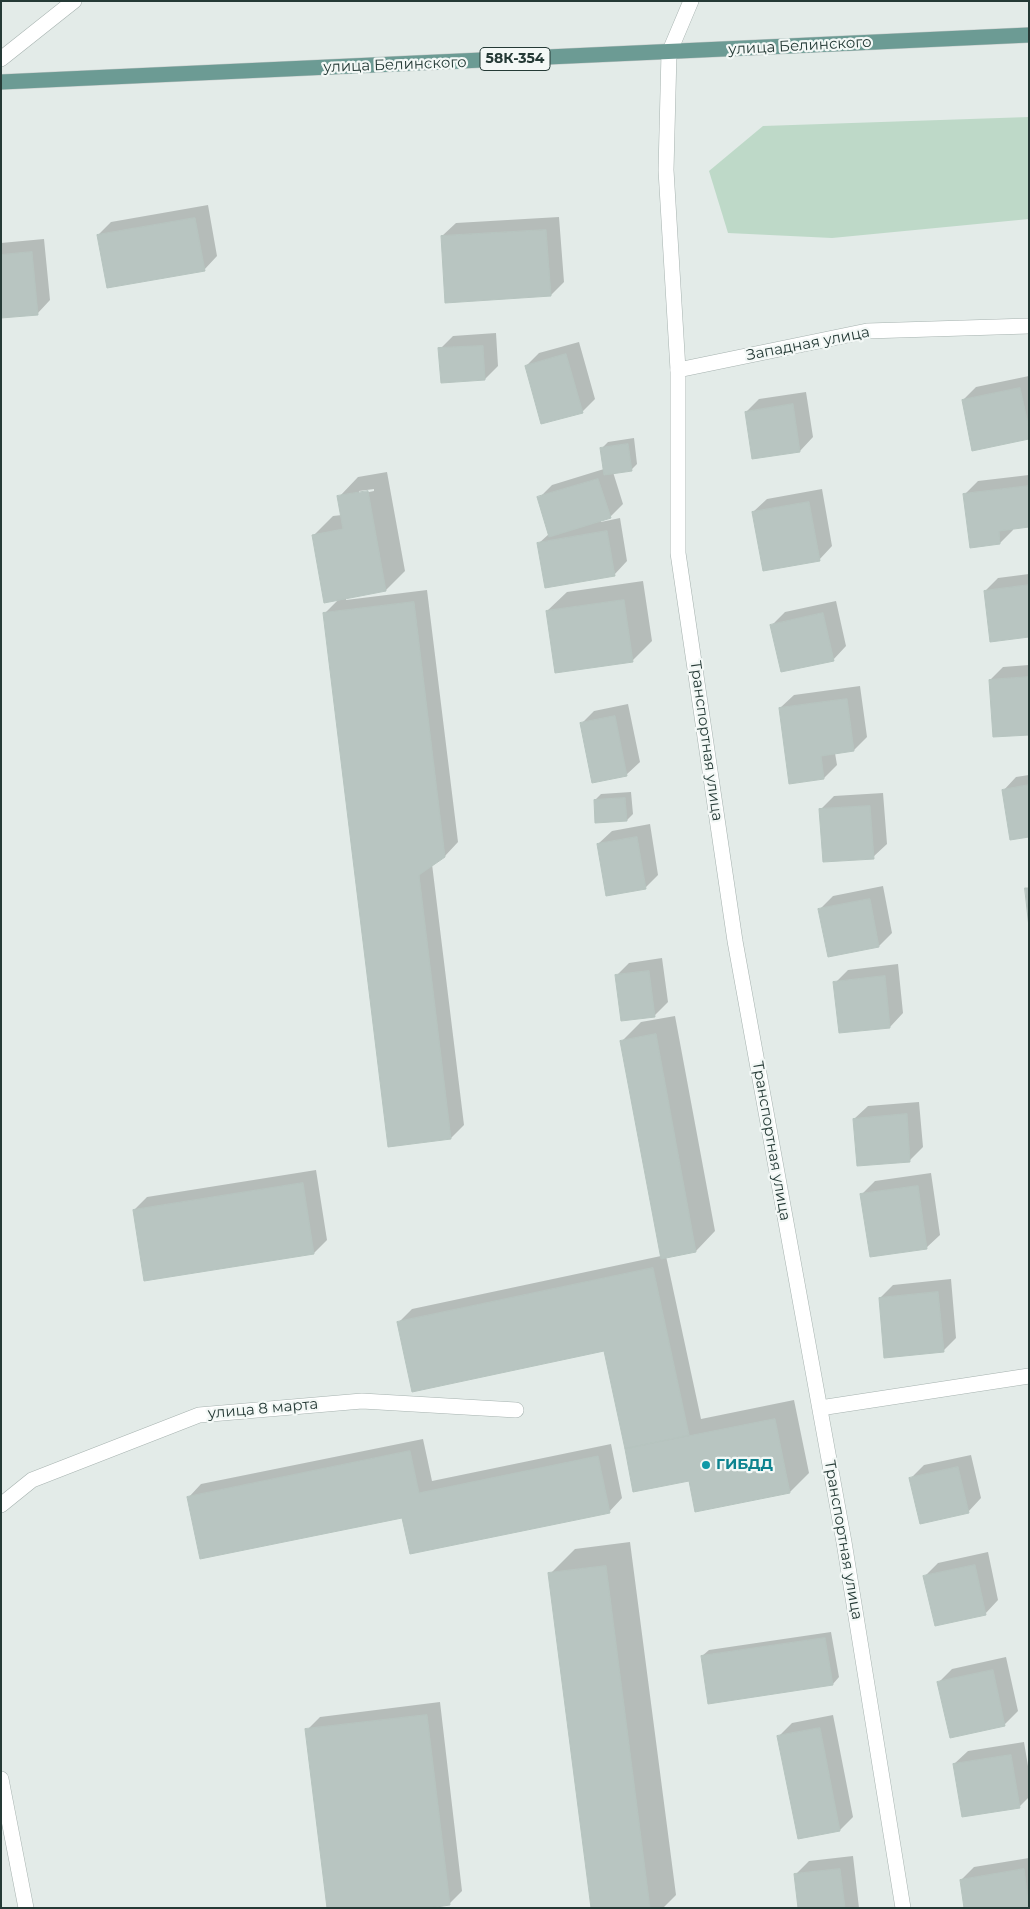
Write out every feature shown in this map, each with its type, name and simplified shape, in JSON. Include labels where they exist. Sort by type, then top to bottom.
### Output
[{"type":"main road","name":"улица Белинского","points":[[1,82],[669,53],[1029,35]]},
{"type":"street","points":[[1,59],[74,1]]},
{"type":"street","points":[[669,53],[691,1]]},
{"type":"street","name":"Транспортная улица","points":[[669,53],[666,170],[678,370],[678,553],[735,941],[820,1408],[903,1908]]},
{"type":"street","name":"Западная улица","points":[[678,370],[867,331],[1029,326]]},
{"type":"street","points":[[820,1408],[1029,1376]]},
{"type":"street","name":"улица 8 марта","points":[[1,1505],[32,1480],[199,1415],[362,1401],[516,1410]]},
{"type":"street","points":[[1,1779],[26,1908]]},
{"type":"green space","points":[[1029,117],[1029,219],[832,238],[728,233],[709,171],[763,126]]},
{"type":"building","points":[[195,218],[205,271],[107,288],[97,235]]},
{"type":"building","points":[[546,230],[551,296],[445,303],[441,236]]},
{"type":"building","points":[[32,252],[38,315],[1,318],[1,255]]},
{"type":"building","points":[[483,346],[485,380],[441,383],[438,348]]},
{"type":"building","points":[[566,354],[583,413],[541,424],[525,366]]},
{"type":"building","points":[[1020,388],[1029,428],[1029,439],[972,451],[962,400]]},
{"type":"building","points":[[793,404],[800,452],[752,459],[745,412]]},
{"type":"building","points":[[628,444],[632,471],[604,475],[600,448]]},
{"type":"building","points":[[598,479],[611,518],[549,537],[537,497]]},
{"type":"building","points":[[1029,486],[1029,527],[999,531],[1000,544],[970,548],[963,494]]},
{"type":"building","points":[[368,491],[386,591],[324,603],[312,535],[343,529],[337,496]]},
{"type":"building","points":[[809,502],[820,561],[763,571],[752,512]]},
{"type":"building","points":[[607,531],[615,576],[545,588],[537,543]]},
{"type":"building","points":[[1029,585],[1029,637],[990,642],[984,591]]},
{"type":"building","points":[[624,600],[633,662],[555,673],[546,611]]},
{"type":"building","points":[[414,602],[445,857],[419,875],[451,1139],[388,1147],[323,613]]},
{"type":"building","points":[[823,613],[834,661],[781,672],[770,625]]},
{"type":"building","points":[[1029,677],[1029,735],[993,737],[989,680]]},
{"type":"building","points":[[847,699],[854,751],[821,756],[824,779],[789,784],[779,708]]},
{"type":"building","points":[[615,716],[627,776],[592,783],[580,723]]},
{"type":"building","points":[[1029,785],[1029,837],[1010,840],[1002,790]]},
{"type":"building","points":[[625,798],[627,821],[595,823],[594,800]]},
{"type":"building","points":[[870,806],[874,859],[823,862],[819,809]]},
{"type":"building","points":[[637,837],[646,889],[606,896],[597,844]]},
{"type":"building","points":[[1025,888],[1029,888],[1029,927]]},
{"type":"building","points":[[870,899],[879,947],[828,957],[818,909]]},
{"type":"building","points":[[649,971],[655,1017],[621,1021],[615,975]]},
{"type":"building","points":[[885,976],[890,1028],[839,1033],[833,982]]},
{"type":"building","points":[[656,1034],[696,1252],[661,1259],[620,1041]]},
{"type":"building","points":[[907,1114],[910,1162],[857,1166],[853,1119]]},
{"type":"building","points":[[303,1183],[314,1254],[144,1281],[133,1210]]},
{"type":"building","points":[[918,1186],[927,1249],[870,1257],[860,1194]]},
{"type":"building","points":[[653,1268],[689,1435],[625,1449],[604,1351],[412,1392],[397,1322]]},
{"type":"building","points":[[938,1292],[944,1352],[884,1358],[879,1298]]},
{"type":"building","name":"ГИБДД","points":[[775,1419],[790,1493],[695,1512],[689,1481],[633,1492],[625,1449]]},
{"type":"building","points":[[410,1451],[419,1493],[598,1456],[610,1513],[410,1554],[402,1518],[200,1559],[187,1497]]},
{"type":"building","points":[[958,1467],[969,1513],[920,1524],[909,1478]]},
{"type":"building","points":[[975,1565],[986,1615],[935,1626],[923,1576]]},
{"type":"building","points":[[606,1566],[650,1908],[591,1908],[548,1573]]},
{"type":"building","points":[[825,1638],[833,1685],[708,1704],[701,1656]]},
{"type":"building","points":[[993,1670],[1005,1726],[950,1738],[937,1682]]},
{"type":"building","points":[[427,1715],[450,1905],[429,1908],[327,1908],[305,1729]]},
{"type":"building","points":[[820,1728],[840,1831],[798,1839],[777,1736]]},
{"type":"building","points":[[1011,1755],[1020,1808],[962,1817],[953,1764]]},
{"type":"building","points":[[840,1869],[845,1908],[798,1908],[794,1874]]},
{"type":"building","points":[[1024,1869],[1029,1908],[964,1908],[960,1880]]},
{"type":"place","name":"ГИБДД","points":[[706,1465]]}]
